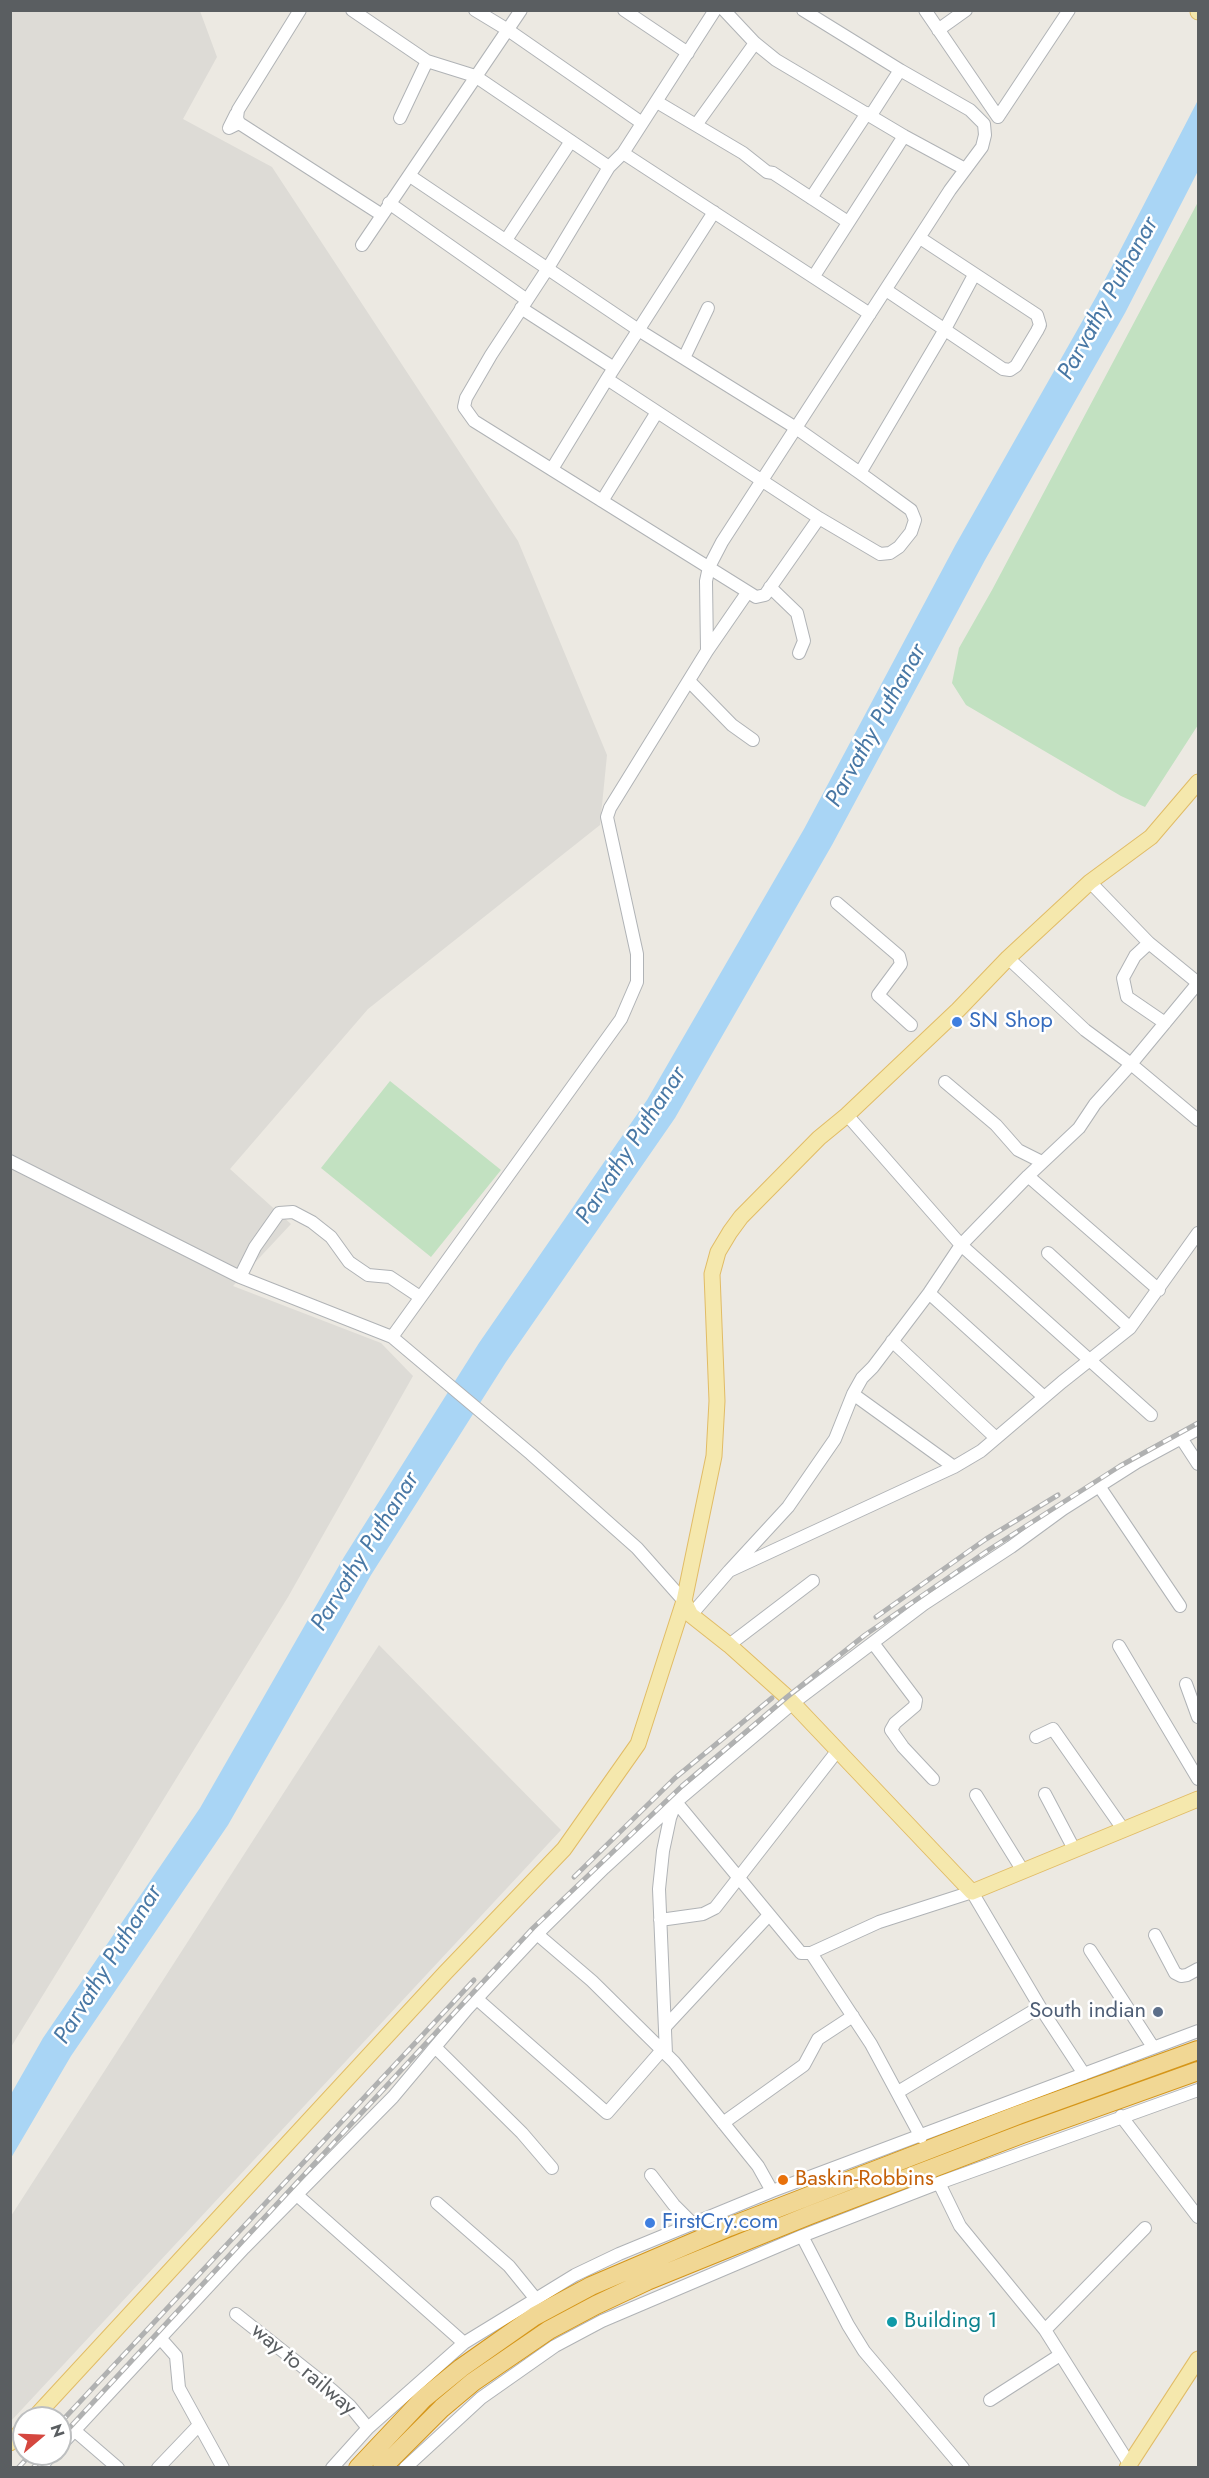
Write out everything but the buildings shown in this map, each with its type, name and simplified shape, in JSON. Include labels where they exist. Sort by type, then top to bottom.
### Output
[{"type":"highway","points":[[358,2468],[423,2399],[461,2368],[535,2316],[591,2286],[729,2227],[1018,2115],[1198,2050]]},
{"type":"highway","points":[[382,2468],[442,2408],[473,2382],[549,2330],[596,2305],[647,2281],[810,2215],[1022,2134],[1198,2071]]},
{"type":"main road","points":[[45,2406],[446,1973],[564,1849],[638,1744],[684,1601],[714,1456],[717,1401],[712,1274],[718,1252],[741,1217],[819,1138],[847,1115],[958,1010],[1008,958],[1090,882],[1151,837],[1198,782]]},
{"type":"main road","points":[[684,1601],[691,1616],[729,1645],[793,1703],[972,1892],[1198,1799]]},
{"type":"main road","points":[[1129,2466],[1198,2359]]},
{"type":"street","points":[[300,10],[238,118],[382,214]]},
{"type":"street","points":[[352,10],[427,61],[475,76],[609,167]]},
{"type":"street","points":[[476,10],[642,123]]},
{"type":"street","points":[[362,246],[521,10]]},
{"type":"street","points":[[624,10],[688,52]]},
{"type":"street","points":[[707,651],[706,581],[709,567],[722,542],[965,169],[982,147],[988,131],[970,110],[803,10]]},
{"type":"street","points":[[925,10],[998,117],[1069,10]]},
{"type":"street","points":[[938,30],[966,10]]},
{"type":"street","points":[[819,518],[771,586],[760,597],[747,593],[474,421],[465,407],[466,398],[609,167],[623,153],[717,11],[776,60],[904,136],[965,169]]},
{"type":"street","points":[[696,125],[755,43]]},
{"type":"street","points":[[400,118],[427,61]]},
{"type":"street","points":[[811,198],[900,70]]},
{"type":"street","points":[[657,102],[848,222]]},
{"type":"street","points":[[814,276],[904,136]]},
{"type":"street","points":[[507,240],[571,141]]},
{"type":"street","points":[[623,153],[870,314]]},
{"type":"street","points":[[389,203],[524,304],[657,412],[880,555],[890,553],[899,547],[914,525],[914,514],[911,510],[796,428],[640,331],[410,176]]},
{"type":"street","points":[[552,469],[714,212]]},
{"type":"street","points":[[886,290],[1003,369],[1010,370],[1016,366],[1040,324],[1036,315],[920,238]]},
{"type":"street","points":[[860,473],[944,331],[974,275]]},
{"type":"street","points":[[684,358],[708,308]]},
{"type":"street","points":[[602,501],[657,412]]},
{"type":"street","points":[[771,586],[797,613],[804,641],[800,653]]},
{"type":"street","points":[[392,1337],[621,1019],[637,982],[637,954],[607,818],[610,808],[690,682],[707,651],[747,593]]},
{"type":"street","points":[[690,682],[732,724],[753,740]]},
{"type":"street","points":[[691,1616],[788,1507],[835,1439],[862,1378],[873,1367],[929,1293],[962,1245],[1042,1162],[1079,1128],[1095,1104],[1198,983],[1149,943],[1090,882]]},
{"type":"street","points":[[837,903],[899,956],[900,967],[878,995],[911,1025]]},
{"type":"street","points":[[1149,943],[1135,956],[1123,978],[1127,997],[1165,1023]]},
{"type":"street","points":[[1008,958],[1084,1029],[1131,1064],[1198,1120]]},
{"type":"street","points":[[945,1082],[996,1125],[1018,1150],[1042,1162]]},
{"type":"street","points":[[847,1115],[962,1245],[1151,1415]]},
{"type":"street","points":[[10,1161],[240,1277],[392,1337],[531,1454],[637,1548],[684,1601]]},
{"type":"street","points":[[1028,1176],[1159,1290]]},
{"type":"street","points":[[240,1277],[255,1247],[279,1214],[293,1212],[331,1237],[350,1262],[368,1275],[390,1277],[420,1297]]},
{"type":"street","points":[[729,1571],[954,1467],[981,1451],[1130,1328],[1198,1233]]},
{"type":"street","points":[[1048,1253],[1130,1328]]},
{"type":"street","points":[[929,1293],[1044,1397]]},
{"type":"street","points":[[892,1341],[996,1438]]},
{"type":"street","points":[[853,1394],[954,1467]]},
{"type":"street","points":[[72,2432],[244,2248],[393,2097],[477,1999],[537,1935],[604,1868],[676,1802],[793,1703],[924,1604],[1099,1486],[1198,1429]]},
{"type":"street","points":[[1181,1438],[1198,1464]]},
{"type":"street","points":[[1099,1486],[1180,1606]]},
{"type":"street","points":[[729,1645],[813,1581]]},
{"type":"street","points":[[873,1643],[916,1700],[915,1706],[895,1723],[891,1730],[903,1747],[933,1779]]},
{"type":"street","points":[[1119,1646],[1198,1779]]},
{"type":"street","points":[[1186,1684],[1198,1717]]},
{"type":"street","points":[[1036,1737],[1053,1729],[1123,1829]]},
{"type":"street","points":[[660,1920],[710,1911],[720,1903],[838,1750]]},
{"type":"street","points":[[1045,1794],[1074,1849]]},
{"type":"street","points":[[976,1795],[1023,1871]]},
{"type":"street","points":[[676,1802],[796,1950],[801,1953],[811,1953],[879,1922],[972,1892],[1040,2007],[1084,2074]]},
{"type":"street","points":[[477,1999],[608,2113],[664,2052],[659,1889],[663,1851],[676,1802]]},
{"type":"street","points":[[664,2027],[769,1915]]},
{"type":"street","points":[[537,1935],[592,1981],[664,2052],[702,2095],[758,2166],[772,2191]]},
{"type":"street","points":[[1155,1935],[1175,1973],[1187,1976],[1198,1970]]},
{"type":"street","points":[[1090,1950],[1153,2047]]},
{"type":"street","points":[[811,1953],[853,2016],[898,2092],[921,2137]]},
{"type":"street","points":[[898,2092],[1040,2007]]},
{"type":"street","points":[[723,2123],[804,2065],[818,2039],[853,2016]]},
{"type":"street","points":[[332,2468],[368,2428],[464,2343],[574,2276],[619,2254],[772,2191],[921,2137],[1198,2031]]},
{"type":"street","points":[[435,2047],[522,2133],[552,2168]]},
{"type":"street","points":[[410,2465],[481,2398],[555,2346],[602,2321],[802,2236],[939,2183],[1198,2090]]},
{"type":"street","points":[[1121,2116],[1198,2217]]},
{"type":"street","points":[[651,2175],[674,2205],[693,2224]]},
{"type":"street","points":[[939,2183],[960,2226],[1045,2330],[1129,2466]]},
{"type":"street","points":[[297,2196],[464,2343]]},
{"type":"street","points":[[437,2203],[509,2266],[536,2298]]},
{"type":"street","points":[[1045,2330],[1145,2228]]},
{"type":"street","points":[[802,2236],[842,2315],[864,2351],[963,2468]]},
{"type":"street","name":"way to railway","points":[[236,2314],[332,2390],[350,2406],[368,2428]]},
{"type":"street","points":[[161,2339],[176,2356],[178,2363],[176,2376],[179,2388],[223,2468]]},
{"type":"street","points":[[990,2400],[1060,2355]]},
{"type":"street","points":[[158,2468],[199,2425]]},
{"type":"street","points":[[74,2430],[118,2468]]},
{"type":"shaded area","points":[[11,11],[200,11],[217,57],[183,119],[272,167],[518,541],[607,755],[600,825],[368,1009],[230,1169],[291,1224],[233,1286],[381,1343],[413,1376],[288,1597],[11,2047]]},
{"type":"shaded area","points":[[379,1645],[561,1830],[25,2406],[12,2406],[11,2421],[11,2216]]},
{"type":"green space","points":[[1198,202],[1198,725],[1145,807],[1121,796],[966,705],[952,683],[959,648]]},
{"type":"green space","points":[[390,1081],[501,1170],[431,1257],[321,1168]]},
{"type":"water","name":"Parvathy Puthanar","points":[[1198,100],[1198,171],[1125,313],[985,560],[832,845],[675,1118],[506,1362],[371,1575],[228,1825],[71,2056],[11,2158],[11,2094],[43,2038],[200,1808],[344,1557],[479,1343],[647,1100],[804,829],[956,544],[1096,297]]},
{"type":"railway","points":[[72,2425],[533,1928],[682,1786],[787,1697],[865,1635],[990,1549],[1120,1466],[1198,1423]]},
{"type":"railway","points":[[876,1617],[986,1539],[1058,1495]]},
{"type":"railway","points":[[574,1877],[675,1778],[772,1698]]},
{"type":"railway","points":[[72,2410],[474,1980]]},
{"type":"place","name":"SN Shop","points":[[957,1022]]},
{"type":"place","name":"South indian","points":[[1158,2012]]},
{"type":"place","name":"Baskin-Robbins","points":[[783,2180]]},
{"type":"place","name":"FirstCry.com","points":[[650,2223]]},
{"type":"place","name":"Building 1","points":[[892,2322]]}]
